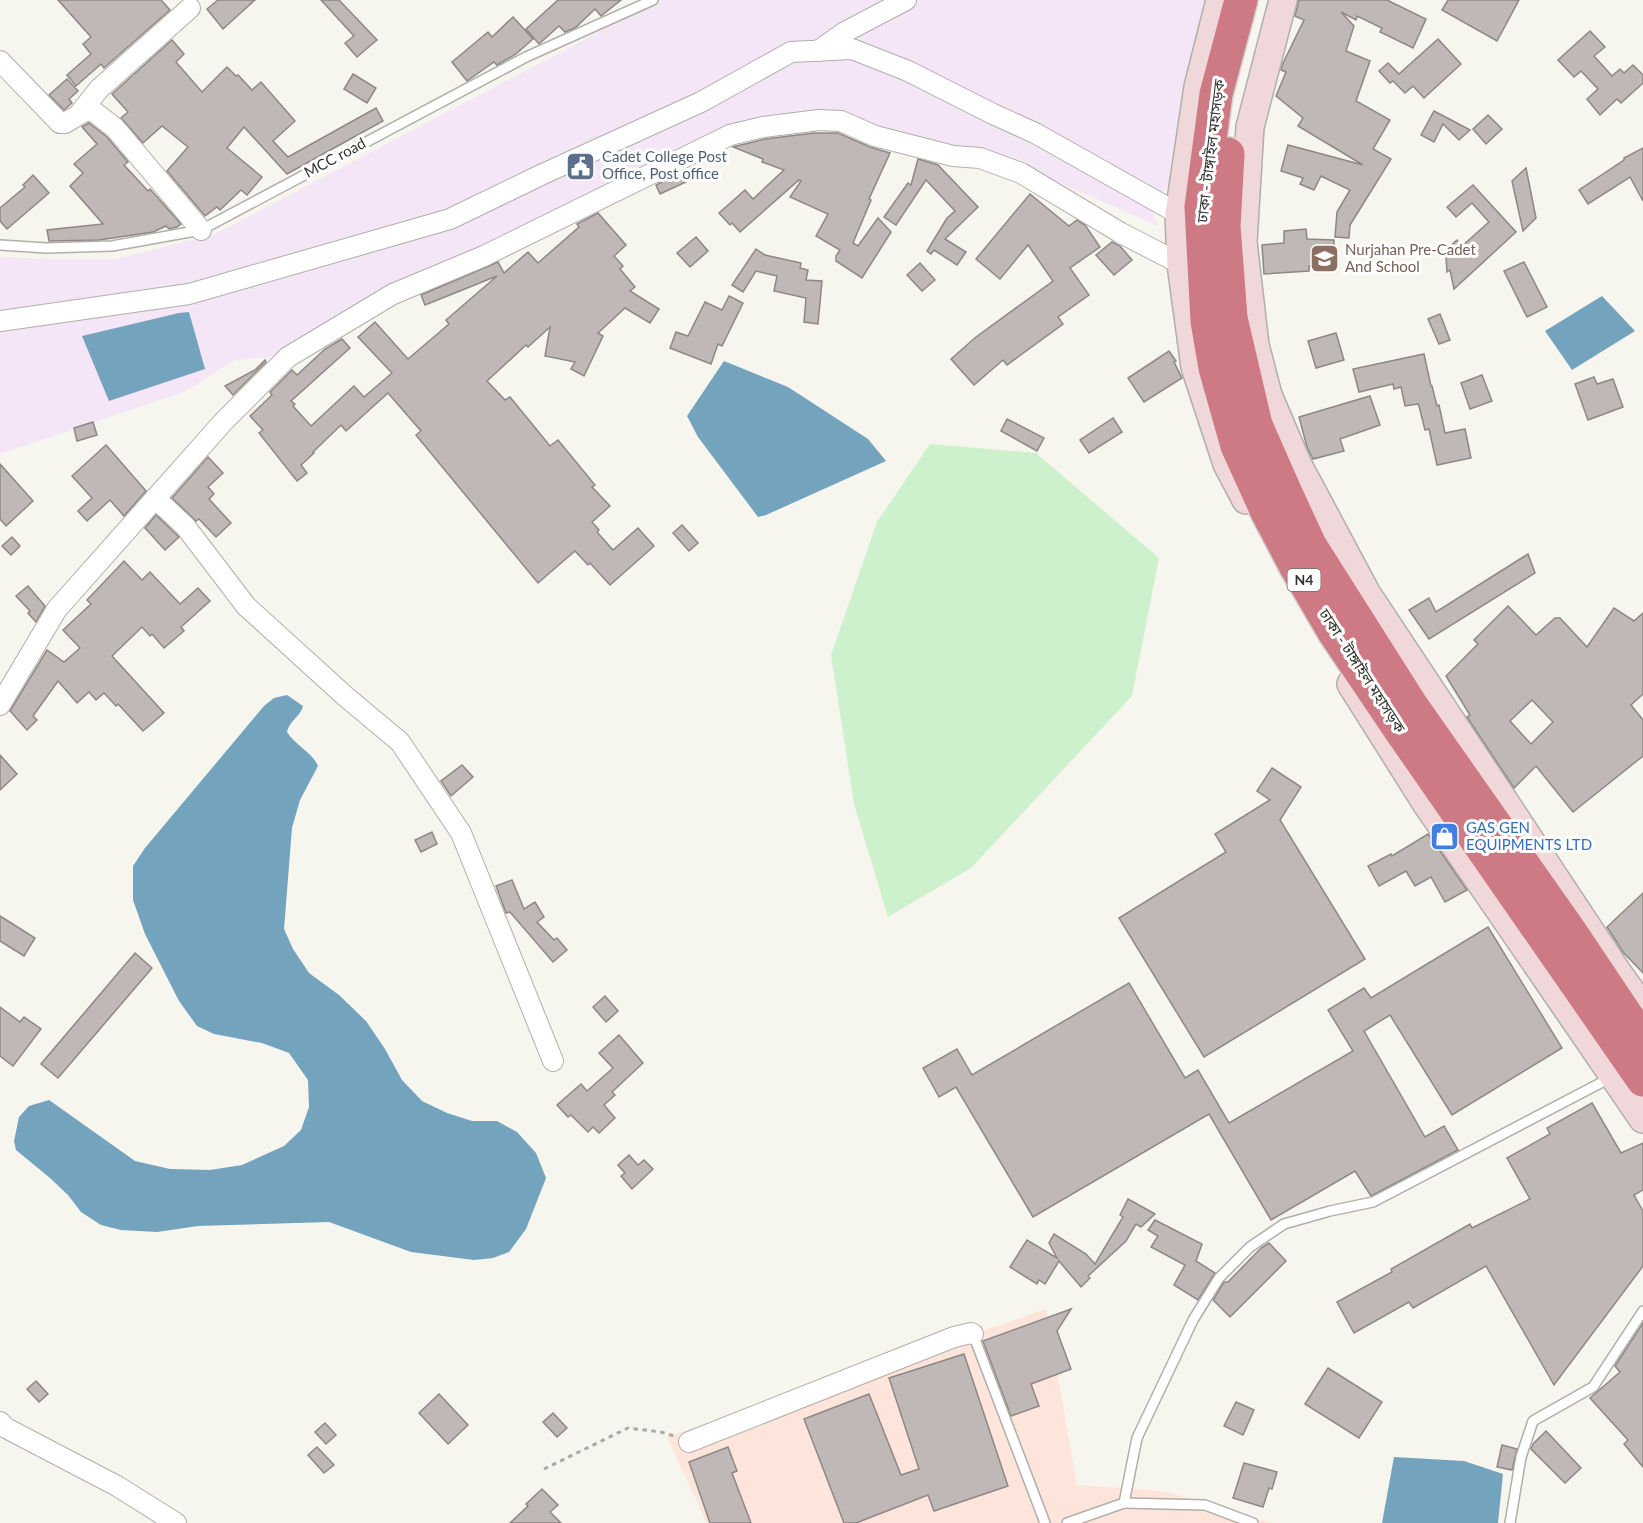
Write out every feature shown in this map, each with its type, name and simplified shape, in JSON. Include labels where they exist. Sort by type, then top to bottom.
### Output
[{"type":"highway","name":"ঢাকা - টাঙ্গাইল মহাসড়ক","points":[[1240,0],[1216,94],[1201,207],[1206,321],[1215,368],[1237,446],[1267,512],[1334,632],[1633,1066]]},
{"type":"highway","name":"ঢাকা - টাঙ্গাইল মহাসড়ক","points":[[1261,0],[1246,52],[1228,149],[1224,226],[1231,318],[1256,426],[1310,545],[1346,603],[1412,706],[1570,931],[1633,1066]]},
{"type":"main road","points":[[1220,0],[1198,87],[1179,214],[1181,264],[1195,367],[1227,464],[1320,636],[1426,803],[1633,1066],[1643,1119]]},
{"type":"main road","points":[[1283,0],[1250,127],[1244,242],[1256,345],[1268,395],[1297,463],[1367,594],[1643,1008]]},
{"type":"street","points":[[818,51],[844,32],[906,0]]},
{"type":"street","points":[[0,61],[60,123],[64,123],[80,113],[99,89],[190,8]]},
{"type":"street","points":[[0,321],[189,294],[450,219],[701,102],[791,52],[852,48],[908,71],[1035,133],[1179,214]]},
{"type":"street","points":[[80,113],[93,111],[115,128],[201,230]]},
{"type":"street","points":[[0,705],[57,609],[224,421],[288,357],[393,294],[484,256],[730,135],[763,127],[819,120],[841,121],[875,136],[953,156],[980,158],[1021,173],[1121,233],[1181,264]]},
{"type":"street","points":[[155,498],[185,526],[246,606],[345,696],[400,742],[461,833],[554,1061]]},
{"type":"street","points":[[689,1442],[954,1337],[971,1333],[973,1335]]},
{"type":"street","points":[[0,1422],[6,1428],[108,1482],[176,1523]]},
{"type":"lane","name":"MCC road","points":[[0,245],[46,248],[112,246],[201,230],[526,57],[653,0]]},
{"type":"lane","points":[[1124,1503],[1137,1438],[1193,1320],[1219,1278],[1250,1247],[1284,1224],[1373,1202],[1633,1066]]},
{"type":"lane","points":[[1510,1523],[1521,1457],[1533,1421],[1593,1387],[1643,1311]]},
{"type":"lane","points":[[973,1335],[1046,1523]]},
{"type":"lane","points":[[1067,1523],[1124,1503],[1205,1505],[1253,1523]]},
{"type":"path","points":[[544,1469],[628,1428],[661,1432],[689,1442]]},
{"type":"shaded area","points":[[660,0],[1211,0],[1175,163],[1170,165],[1170,185],[1156,200],[1153,218],[1159,226],[1013,163],[876,132],[762,122],[286,355],[235,360],[184,392],[0,454],[0,257],[116,259],[215,234]]},
{"type":"shaded area","points":[[1046,1309],[1077,1485],[1163,1491],[1271,1523],[707,1523],[667,1437]]},
{"type":"green space","points":[[930,444],[1036,453],[1159,558],[1132,696],[971,868],[888,917],[854,804],[831,655],[877,522]]},
{"type":"water","points":[[1602,296],[1635,331],[1572,370],[1545,331]]},
{"type":"water","points":[[189,312],[205,369],[109,401],[82,336]]},
{"type":"water","points":[[724,361],[788,387],[868,439],[886,461],[758,517],[698,437],[687,416]]},
{"type":"water","points":[[287,695],[303,706],[287,732],[316,761],[318,766],[300,800],[292,828],[284,929],[293,949],[309,973],[339,995],[366,1021],[402,1080],[422,1101],[447,1113],[472,1121],[497,1121],[517,1132],[536,1153],[546,1178],[526,1229],[509,1252],[493,1258],[474,1260],[411,1252],[329,1222],[198,1226],[157,1232],[121,1230],[101,1225],[81,1212],[68,1195],[16,1150],[14,1141],[19,1117],[29,1106],[49,1100],[135,1161],[170,1169],[210,1170],[242,1165],[284,1146],[301,1130],[309,1107],[308,1080],[289,1053],[262,1043],[214,1034],[197,1026],[179,1001],[145,934],[133,900],[133,866],[145,848],[264,706],[274,698]]},
{"type":"water","points":[[1394,1457],[1464,1461],[1503,1474],[1498,1523],[1382,1523]]},
{"type":"building","points":[[58,0],[161,0],[170,10],[104,68],[101,64],[76,86],[67,75],[91,54],[83,44],[91,37]]},
{"type":"building","points":[[218,0],[255,0],[223,29],[207,9]]},
{"type":"building","points":[[321,0],[339,0],[377,40],[357,57],[345,43],[354,36]]},
{"type":"building","points":[[558,0],[621,0],[601,16],[595,9],[575,28],[565,32],[559,26],[539,44],[526,29]]},
{"type":"building","points":[[1299,0],[1387,0],[1426,19],[1413,48],[1380,32],[1382,28],[1357,16],[1356,20],[1341,12],[1354,26],[1346,51],[1370,61],[1356,101],[1390,120],[1373,149],[1391,159],[1350,225],[1349,238],[1335,237],[1337,212],[1350,190],[1321,176],[1314,190],[1300,184],[1303,178],[1281,171],[1288,145],[1363,165],[1298,126],[1303,118],[1276,96],[1286,72],[1281,70],[1283,63],[1304,20],[1295,16]]},
{"type":"building","points":[[1448,0],[1519,0],[1497,41],[1442,10]]},
{"type":"building","points":[[513,17],[533,39],[516,54],[497,65],[494,62],[467,81],[452,62],[488,32],[492,37]]},
{"type":"building","points":[[1590,31],[1605,47],[1594,56],[1612,76],[1620,69],[1624,73],[1633,65],[1643,75],[1643,83],[1621,103],[1617,99],[1600,115],[1587,99],[1598,89],[1581,71],[1574,77],[1558,60]]},
{"type":"building","points":[[1438,39],[1461,64],[1424,98],[1413,86],[1405,93],[1393,81],[1390,83],[1379,71],[1388,63],[1399,74]]},
{"type":"building","points":[[172,40],[184,54],[176,62],[202,92],[227,67],[252,90],[261,82],[295,121],[273,141],[288,157],[376,108],[383,121],[287,174],[244,127],[227,148],[262,177],[247,195],[241,190],[220,210],[217,207],[205,216],[167,171],[188,147],[162,126],[143,143],[121,118],[128,112],[112,94]]},
{"type":"building","points":[[353,74],[376,88],[367,103],[344,89]]},
{"type":"building","points":[[67,79],[78,91],[69,99],[72,103],[64,110],[49,95]]},
{"type":"building","points":[[1434,111],[1470,130],[1459,140],[1443,124],[1434,142],[1421,135]]},
{"type":"building","points":[[1488,115],[1502,129],[1486,144],[1473,129]]},
{"type":"building","points":[[89,123],[107,137],[128,162],[124,165],[148,191],[150,189],[181,224],[169,229],[166,226],[153,232],[99,240],[49,241],[47,230],[103,224],[70,186],[83,173],[74,164],[97,144],[82,127]]},
{"type":"building","points":[[814,133],[838,133],[890,153],[869,199],[871,200],[853,243],[858,246],[878,218],[891,232],[862,278],[836,261],[840,250],[816,236],[828,214],[790,197],[801,181],[799,180],[740,232],[719,213],[745,190],[753,199],[784,170],[733,147],[765,139]]},
{"type":"building","points":[[1643,148],[1643,201],[1630,177],[1588,204],[1579,190],[1624,158]]},
{"type":"building","points":[[918,159],[938,165],[978,207],[945,239],[966,252],[957,265],[934,250],[931,254],[927,251],[947,218],[955,211],[926,180],[896,225],[884,217],[908,183],[911,185]]},
{"type":"building","points":[[1526,168],[1536,218],[1523,231],[1512,181]]},
{"type":"building","points":[[681,172],[686,182],[660,194],[656,185]]},
{"type":"building","points":[[33,175],[49,193],[7,229],[0,221],[0,208],[25,187],[23,185]]},
{"type":"building","points":[[1473,185],[1516,232],[1454,289],[1450,270],[1447,272],[1446,257],[1442,253],[1457,240],[1462,246],[1489,222],[1472,203],[1456,217],[1447,207]]},
{"type":"building","points":[[1030,194],[1069,226],[1077,220],[1085,225],[1100,247],[1070,268],[1089,295],[1058,317],[1063,324],[1007,365],[1003,360],[974,385],[951,359],[976,337],[1053,281],[1028,245],[1000,279],[976,259]]},
{"type":"building","points":[[598,213],[626,245],[614,256],[623,266],[620,269],[635,287],[630,291],[659,309],[650,323],[625,308],[598,333],[603,336],[584,376],[571,369],[575,362],[545,356],[550,327],[528,347],[526,345],[487,381],[505,400],[510,397],[550,446],[558,440],[595,485],[592,487],[610,506],[592,522],[599,530],[597,532],[613,550],[638,528],[654,546],[610,585],[590,563],[588,565],[575,551],[538,583],[416,435],[421,431],[388,393],[346,431],[341,425],[313,452],[301,465],[307,473],[297,481],[259,433],[263,430],[250,416],[272,395],[270,392],[292,370],[297,375],[325,349],[342,339],[350,348],[291,401],[311,426],[354,386],[364,397],[392,373],[358,337],[375,322],[408,359],[449,324],[446,320],[497,276],[425,305],[421,295],[498,262],[504,273],[528,252],[538,263],[579,227],[577,224]]},
{"type":"building","points":[[1306,229],[1307,239],[1334,240],[1334,267],[1309,266],[1309,271],[1264,274],[1262,245],[1284,243],[1284,231]]},
{"type":"building","points":[[696,237],[708,251],[690,267],[677,253]]},
{"type":"building","points":[[1112,242],[1120,246],[1132,260],[1114,275],[1096,255]]},
{"type":"building","points":[[756,249],[765,255],[801,263],[800,268],[808,270],[806,280],[822,281],[818,324],[804,322],[806,298],[774,291],[777,276],[756,271],[743,292],[732,285]]},
{"type":"building","points":[[1524,262],[1547,307],[1527,317],[1504,271]]},
{"type":"building","points":[[920,263],[935,280],[922,291],[907,275]]},
{"type":"building","points":[[729,296],[743,303],[722,346],[718,344],[711,364],[670,348],[676,332],[688,336],[705,302],[722,310]]},
{"type":"building","points":[[1440,314],[1450,340],[1439,344],[1428,319]]},
{"type":"building","points":[[1336,333],[1344,360],[1316,368],[1308,341]]},
{"type":"building","points":[[1169,351],[1176,361],[1174,362],[1182,378],[1144,402],[1128,378]]},
{"type":"building","points":[[1424,354],[1445,433],[1465,429],[1471,458],[1437,465],[1429,429],[1425,430],[1419,406],[1418,404],[1405,406],[1401,387],[1394,389],[1393,384],[1359,392],[1353,369]]},
{"type":"building","points":[[265,360],[266,362],[233,395],[225,386],[255,370]]},
{"type":"building","points":[[1482,375],[1492,401],[1470,409],[1461,383]]},
{"type":"building","points":[[1594,377],[1597,384],[1613,379],[1623,407],[1588,420],[1575,384]]},
{"type":"building","points":[[1370,396],[1380,425],[1340,439],[1344,451],[1313,459],[1307,447],[1299,417]]},
{"type":"building","points":[[1113,418],[1122,432],[1089,453],[1080,440]]},
{"type":"building","points":[[1007,419],[1044,438],[1037,451],[1001,431]]},
{"type":"building","points":[[93,422],[97,435],[77,441],[74,428]]},
{"type":"building","points":[[106,445],[146,491],[124,516],[110,500],[87,521],[78,511],[92,498],[72,476]]},
{"type":"building","points":[[208,457],[223,473],[208,487],[214,494],[209,499],[231,523],[216,537],[199,519],[196,521],[172,498]]},
{"type":"building","points":[[0,464],[33,501],[6,526],[0,519]]},
{"type":"building","points":[[156,515],[179,537],[165,550],[145,528]]},
{"type":"building","points":[[682,525],[698,543],[689,551],[673,533]]},
{"type":"building","points":[[12,537],[20,546],[11,555],[2,546]]},
{"type":"building","points":[[1528,554],[1535,573],[1429,639],[1409,610],[1429,598],[1436,612]]},
{"type":"building","points":[[124,561],[142,580],[150,572],[180,604],[198,588],[210,601],[181,627],[184,631],[164,648],[152,634],[150,636],[142,627],[112,656],[164,713],[143,731],[118,704],[116,706],[104,693],[96,700],[89,692],[77,703],[58,681],[33,716],[37,720],[27,730],[10,711],[47,650],[64,662],[80,648],[63,630],[91,604],[87,600]]},
{"type":"building","points":[[28,586],[45,606],[36,622],[28,613],[30,611],[16,596]]},
{"type":"building","points":[[1508,606],[1536,635],[1555,618],[1560,618],[1587,647],[1614,608],[1634,621],[1643,613],[1643,694],[1631,705],[1643,720],[1643,756],[1573,812],[1536,766],[1514,788],[1467,717],[1470,715],[1446,676],[1478,644],[1474,640]],"holes":[[[1532,700],[1553,722],[1531,744],[1510,721]]]},
{"type":"building","points":[[0,755],[17,774],[0,790]]},
{"type":"building","points":[[462,765],[473,777],[451,796],[441,781]]},
{"type":"building","points":[[1272,768],[1301,787],[1280,820],[1365,959],[1204,1057],[1119,918],[1226,852],[1215,834],[1270,800],[1257,791]]},
{"type":"building","points":[[432,832],[437,844],[421,852],[415,840]]},
{"type":"building","points":[[1428,834],[1467,890],[1445,902],[1431,877],[1415,886],[1406,871],[1379,886],[1368,866],[1391,854],[1392,856]]},
{"type":"building","points":[[512,880],[524,909],[535,902],[544,917],[537,922],[554,940],[557,938],[567,950],[553,962],[510,912],[506,913],[496,886]]},
{"type":"building","points":[[1643,893],[1643,973],[1623,952],[1607,927]]},
{"type":"building","points":[[0,916],[35,938],[24,956],[0,941]]},
{"type":"building","points":[[1488,927],[1562,1048],[1452,1115],[1390,1015],[1364,1031],[1425,1137],[1444,1126],[1458,1150],[1371,1196],[1355,1171],[1271,1220],[1209,1114],[1033,1217],[956,1087],[939,1097],[923,1068],[957,1049],[972,1075],[1129,983],[1185,1078],[1198,1070],[1229,1123],[1353,1051],[1328,1010],[1364,988],[1371,998]]},
{"type":"building","points":[[135,953],[152,968],[58,1078],[41,1064]]},
{"type":"building","points":[[605,996],[618,1011],[606,1022],[593,1007]]},
{"type":"building","points":[[0,1007],[20,1022],[24,1017],[41,1029],[13,1066],[0,1056]]},
{"type":"building","points":[[619,1035],[643,1063],[612,1092],[615,1095],[604,1105],[615,1118],[599,1133],[593,1127],[588,1132],[571,1115],[568,1117],[557,1105],[581,1084],[587,1091],[613,1068],[599,1053]]},
{"type":"building","points":[[1592,1103],[1621,1153],[1643,1143],[1643,1190],[1634,1195],[1643,1211],[1643,1266],[1554,1385],[1486,1266],[1413,1308],[1409,1302],[1354,1333],[1337,1302],[1392,1272],[1391,1269],[1470,1224],[1472,1228],[1530,1199],[1507,1158],[1550,1134],[1547,1128]]},
{"type":"building","points":[[629,1155],[638,1165],[644,1160],[653,1169],[632,1189],[621,1176],[625,1173],[618,1165]]},
{"type":"building","points":[[1128,1199],[1155,1214],[1141,1227],[1136,1224],[1126,1241],[1088,1276],[1090,1278],[1081,1287],[1059,1261],[1045,1284],[1039,1280],[1037,1284],[1010,1267],[1027,1240],[1057,1258],[1049,1243],[1054,1234],[1086,1254],[1095,1264],[1123,1217],[1120,1215]]},
{"type":"building","points":[[1155,1220],[1202,1244],[1196,1261],[1215,1273],[1198,1300],[1174,1285],[1185,1265],[1151,1247],[1158,1236],[1148,1230]]},
{"type":"building","points":[[1269,1243],[1286,1261],[1230,1317],[1213,1300],[1224,1282],[1228,1282],[1261,1248]]},
{"type":"building","points":[[1071,1309],[1057,1331],[1071,1369],[1031,1384],[1039,1406],[1011,1416],[983,1341]]},
{"type":"building","points":[[1643,1323],[1643,1467],[1624,1444],[1628,1440],[1590,1398],[1620,1372],[1615,1366]]},
{"type":"building","points":[[964,1354],[1008,1486],[934,1511],[928,1495],[856,1523],[844,1523],[804,1419],[869,1394],[901,1475],[919,1469],[889,1378]]},
{"type":"building","points":[[1328,1368],[1382,1402],[1359,1438],[1305,1404]]},
{"type":"building","points":[[36,1381],[48,1394],[39,1402],[27,1389]]},
{"type":"building","points":[[439,1394],[468,1425],[448,1444],[419,1413]]},
{"type":"building","points":[[1236,1402],[1254,1410],[1243,1435],[1224,1426]]},
{"type":"building","points":[[553,1413],[567,1428],[557,1437],[543,1422]]},
{"type":"building","points":[[325,1423],[336,1435],[326,1444],[315,1432]]},
{"type":"building","points":[[1546,1431],[1581,1468],[1565,1483],[1531,1449]]},
{"type":"building","points":[[1502,1445],[1517,1449],[1512,1470],[1497,1467]]},
{"type":"building","points":[[317,1447],[334,1465],[324,1473],[308,1455]]},
{"type":"building","points":[[728,1447],[737,1471],[732,1473],[751,1523],[710,1523],[689,1462]]},
{"type":"building","points":[[1244,1463],[1277,1472],[1263,1507],[1233,1498]]},
{"type":"building","points":[[542,1489],[558,1505],[550,1512],[561,1523],[510,1523],[528,1506],[526,1504]]},
{"type":"place","name":"Cadet College Post Office, Post office","points":[[581,166]]},
{"type":"place","name":"Nurjahan Pre-Cadet And School","points":[[1324,259]]},
{"type":"place","name":"GAS GEN EQUIPMENTS LTD","points":[[1445,837]]}]
